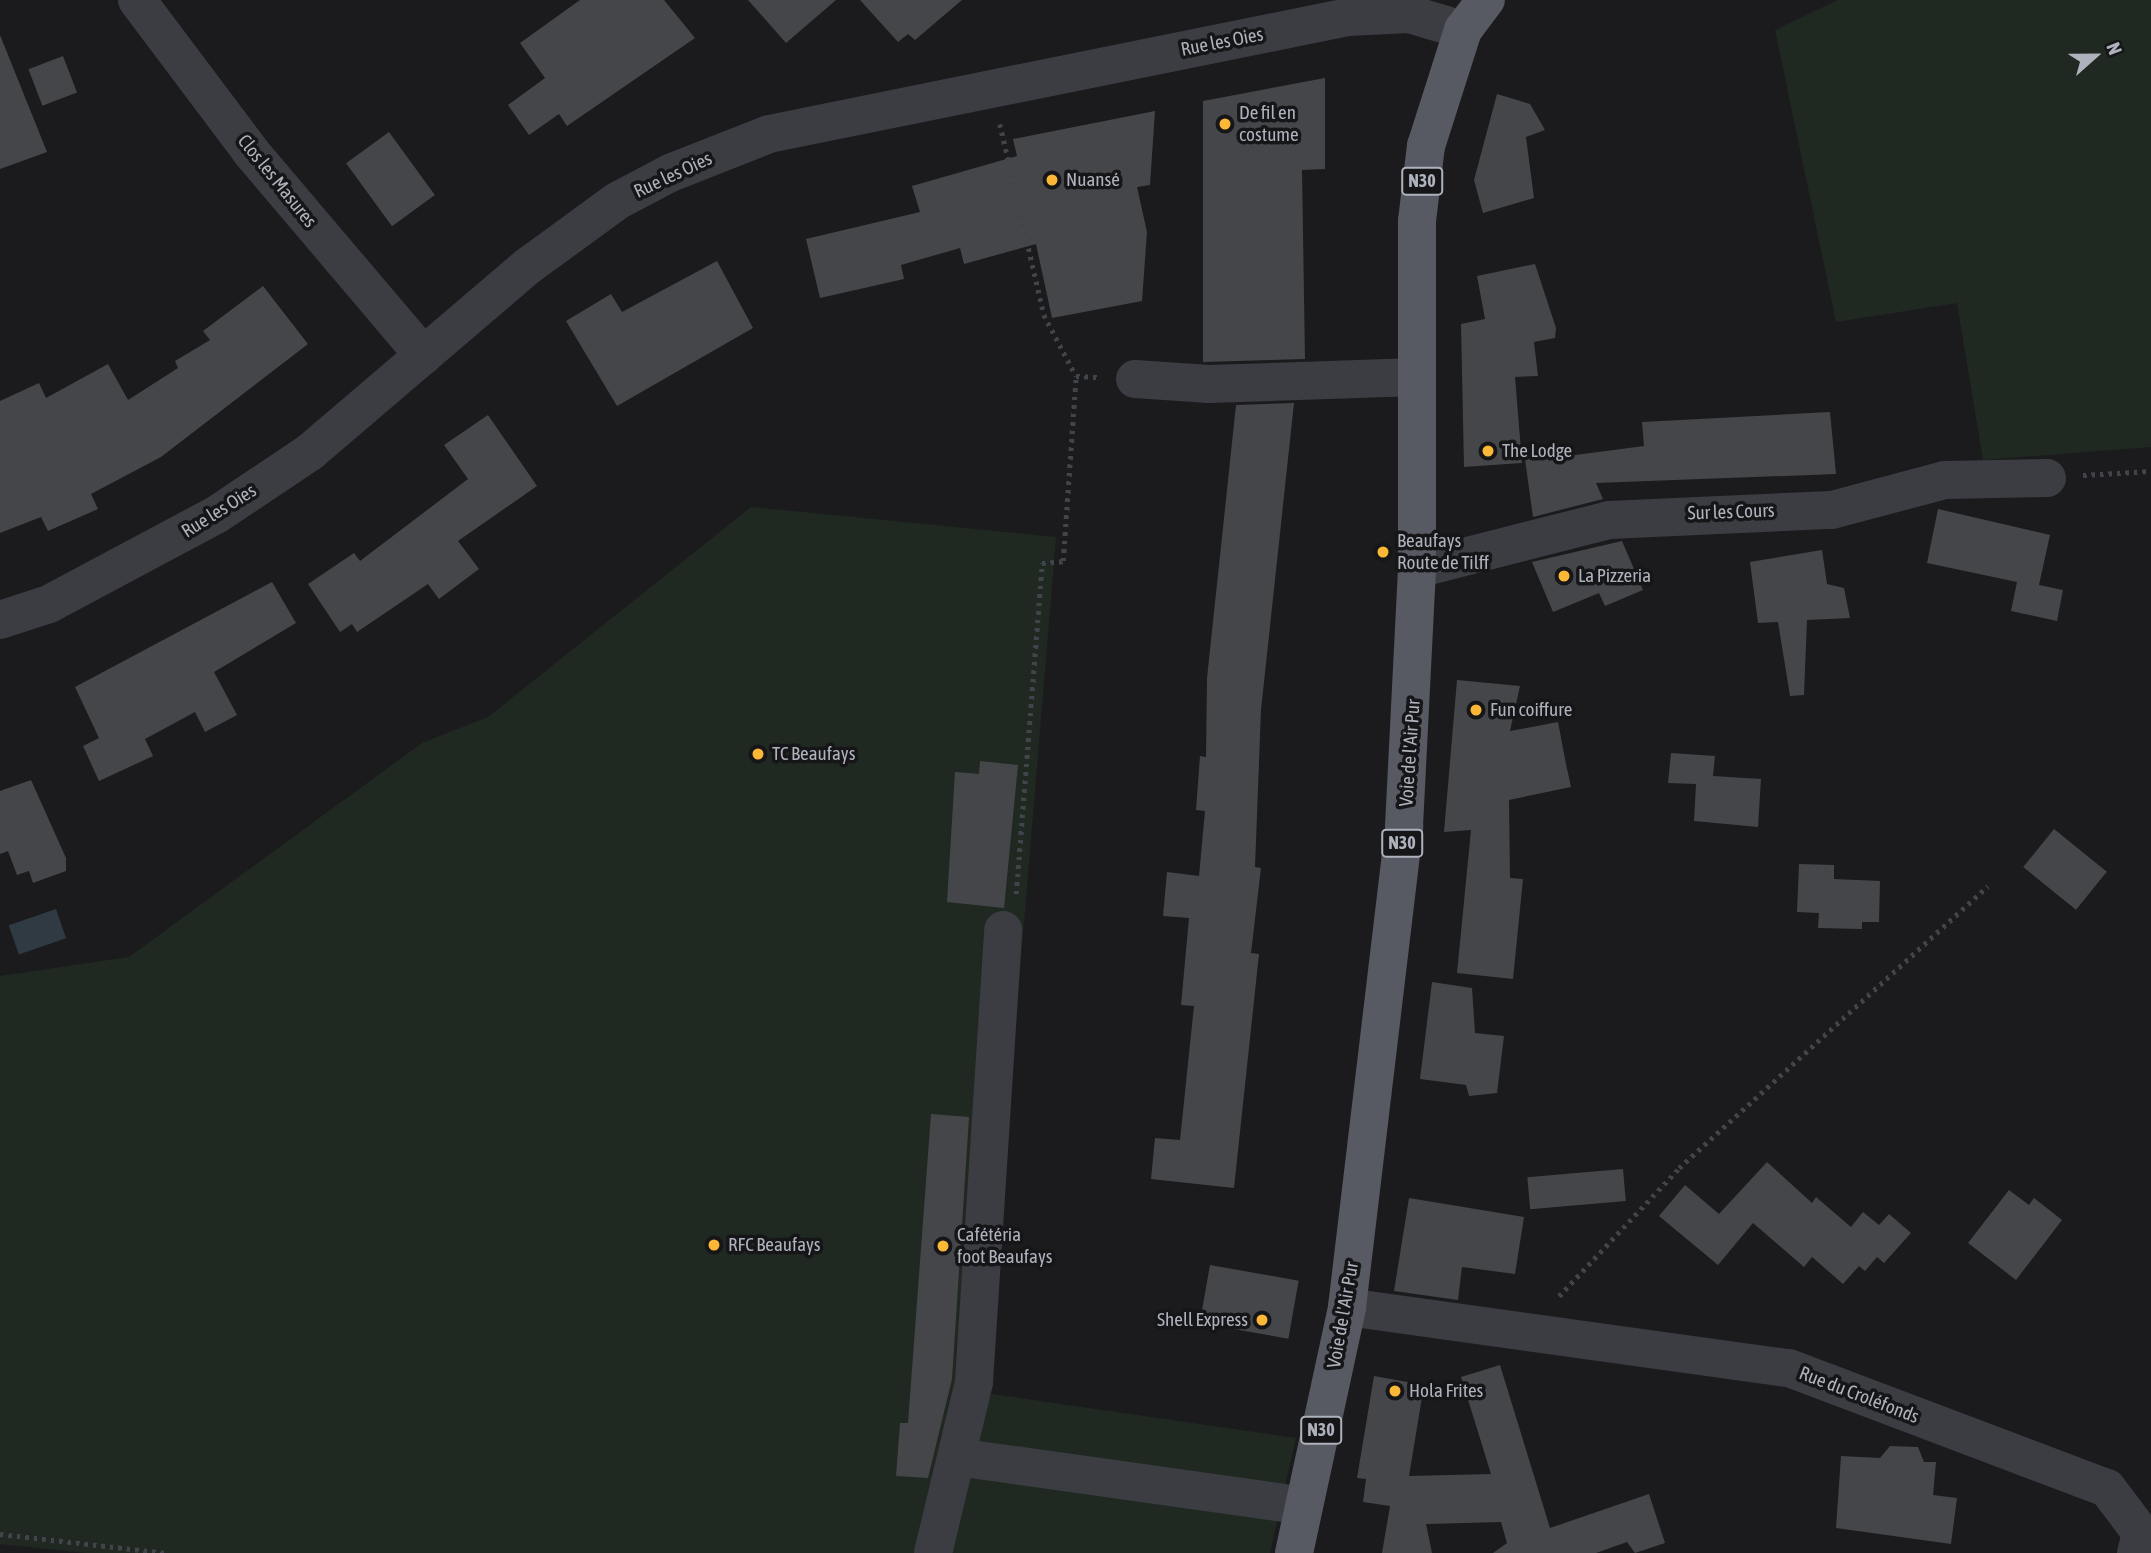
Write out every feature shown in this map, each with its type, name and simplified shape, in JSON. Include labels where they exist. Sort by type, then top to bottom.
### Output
[{"type":"main road","name":"Voie de l'Air Pur","points":[[1294,1553],[1347,1307],[1404,826],[1418,569],[1417,221],[1426,146],[1463,30],[1486,0]]},
{"type":"street","name":"Clos les Masures","points":[[137,0],[251,152],[424,356]]},
{"type":"street","name":"Rue les Oies","points":[[0,620],[49,604],[216,515],[310,452],[528,266],[617,201],[670,173],[769,134],[1367,14],[1409,14],[1463,30]]},
{"type":"street","points":[[1135,379],[1209,384],[1417,376]]},
{"type":"street","name":"Sur les Cours","points":[[1418,569],[1609,520],[1832,510],[1945,480],[2048,478]]},
{"type":"street","points":[[933,1553],[974,1382],[1003,930]]},
{"type":"street","name":"Rue du Croléfonds","points":[[1347,1307],[1523,1334],[1789,1368],[2107,1488],[2141,1533],[2136,1553]]},
{"type":"street","points":[[957,1457],[1304,1506]]},
{"type":"path","points":[[992,89],[1044,315],[1076,376],[1063,561],[1042,563],[1016,900],[1003,930]]},
{"type":"path","points":[[1076,376],[1135,379]]},
{"type":"path","points":[[2048,478],[2151,471]]},
{"type":"path","points":[[1523,1334],[1679,1168],[1988,886]]},
{"type":"path","points":[[0,1534],[166,1553]]},
{"type":"path","points":[[101,1553],[102,1546]]},
{"type":"shaded area","points":[[1838,0],[2151,0],[2151,447],[1983,460],[1957,303],[1836,322],[1775,30]]},
{"type":"shaded area","points":[[751,507],[1056,537],[985,1393],[1296,1438],[1270,1553],[86,1553],[0,1544],[0,976],[129,957],[422,743],[488,717]]},
{"type":"shaded area","points":[[56,909],[66,938],[19,955],[9,925]]},
{"type":"building","points":[[580,0],[664,0],[695,38],[567,126],[559,114],[529,135],[508,105],[545,78],[520,43]]},
{"type":"building","points":[[748,0],[836,0],[786,43]]},
{"type":"building","points":[[860,0],[962,0],[915,40],[908,34],[898,42]]},
{"type":"building","points":[[0,35],[47,152],[0,169]]},
{"type":"building","points":[[63,56],[77,92],[42,106],[28,69]]},
{"type":"building","points":[[1325,78],[1325,169],[1302,170],[1305,359],[1203,362],[1203,101]]},
{"type":"building","points":[[1497,94],[1530,104],[1545,130],[1526,137],[1534,198],[1483,213],[1474,180]]},
{"type":"building","points":[[1155,111],[1150,185],[1137,187],[1147,232],[1142,301],[1052,318],[1036,244],[964,264],[960,248],[901,265],[904,279],[820,298],[806,239],[920,212],[912,186],[1017,156],[1013,139]]},
{"type":"building","points":[[389,132],[435,195],[392,226],[346,163]]},
{"type":"building","points":[[717,261],[753,328],[617,406],[566,321],[611,294],[622,312]]},
{"type":"building","points":[[1535,264],[1556,328],[1555,338],[1534,342],[1538,376],[1515,377],[1522,463],[1464,467],[1461,324],[1485,319],[1477,276]]},
{"type":"building","points":[[263,286],[308,344],[161,457],[91,494],[98,509],[48,531],[41,517],[0,533],[0,401],[39,383],[46,398],[108,364],[128,400],[178,368],[175,361],[210,340],[203,331]]},
{"type":"building","points":[[1294,403],[1261,710],[1255,867],[1261,868],[1251,953],[1259,954],[1234,1188],[1151,1179],[1155,1138],[1180,1140],[1194,1006],[1181,1005],[1189,918],[1163,916],[1167,872],[1199,876],[1205,811],[1196,810],[1200,756],[1206,757],[1207,678],[1236,405]]},
{"type":"building","points":[[1830,412],[1836,474],[1596,483],[1603,499],[1533,517],[1524,452],[1567,448],[1568,456],[1644,446],[1642,422]]},
{"type":"building","points":[[488,415],[537,486],[458,541],[479,569],[439,599],[428,584],[357,632],[352,624],[340,632],[308,584],[354,553],[360,561],[468,479],[444,445]]},
{"type":"building","points":[[1938,509],[2050,535],[2039,585],[2063,590],[2057,621],[2011,611],[2017,582],[1927,563]]},
{"type":"building","points":[[1622,541],[1643,590],[1605,606],[1599,593],[1553,612],[1532,562]]},
{"type":"building","points":[[1822,550],[1827,584],[1844,588],[1850,618],[1807,620],[1804,695],[1790,696],[1778,622],[1758,623],[1750,562]]},
{"type":"building","points":[[272,582],[296,623],[214,672],[237,715],[205,732],[195,712],[145,739],[153,756],[99,781],[83,746],[99,738],[75,687]]},
{"type":"building","points":[[1457,680],[1520,686],[1510,731],[1558,722],[1571,787],[1509,800],[1510,878],[1523,879],[1513,979],[1457,973],[1471,830],[1444,832]]},
{"type":"building","points":[[1671,753],[1715,756],[1713,776],[1761,779],[1758,827],[1694,821],[1696,784],[1668,783]]},
{"type":"building","points":[[980,761],[1018,765],[1004,908],[947,902],[955,772],[979,774]]},
{"type":"building","points":[[31,780],[66,858],[66,871],[33,883],[29,871],[17,875],[8,851],[0,854],[0,791]]},
{"type":"building","points":[[2054,829],[2107,872],[2076,910],[2023,867]]},
{"type":"building","points":[[1799,864],[1834,865],[1834,879],[1880,881],[1879,922],[1862,922],[1862,929],[1818,928],[1819,913],[1797,912]]},
{"type":"building","points":[[1432,982],[1472,988],[1475,1033],[1504,1036],[1497,1093],[1469,1096],[1466,1085],[1420,1079]]},
{"type":"building","points":[[931,1114],[969,1117],[952,1379],[928,1478],[896,1476],[900,1423],[908,1423]]},
{"type":"building","points":[[1767,1162],[1812,1203],[1816,1197],[1851,1227],[1863,1212],[1879,1225],[1889,1214],[1911,1233],[1884,1263],[1877,1257],[1865,1271],[1859,1266],[1843,1284],[1812,1257],[1804,1267],[1753,1223],[1718,1265],[1659,1216],[1685,1185],[1719,1214]]},
{"type":"building","points":[[1623,1169],[1626,1201],[1530,1209],[1527,1177]]},
{"type":"building","points":[[2009,1190],[2029,1205],[2034,1198],[2062,1220],[2016,1280],[1968,1243]]},
{"type":"building","points":[[1409,1198],[1524,1217],[1515,1274],[1462,1267],[1458,1300],[1394,1291]]},
{"type":"building","points":[[1210,1265],[1299,1281],[1288,1339],[1200,1323]]},
{"type":"building","points":[[1500,1365],[1550,1528],[1649,1494],[1665,1543],[1635,1553],[1627,1542],[1596,1553],[1493,1553],[1507,1543],[1501,1522],[1426,1524],[1432,1553],[1382,1553],[1390,1506],[1363,1502],[1366,1479],[1357,1478],[1374,1376],[1424,1385],[1409,1476],[1491,1474],[1461,1377]]},
{"type":"building","points":[[1890,1446],[1918,1447],[1924,1462],[1936,1462],[1933,1495],[1957,1498],[1951,1544],[1836,1528],[1841,1456],[1880,1458]]},
{"type":"place","name":"De fil en costume","points":[[1225,124]]},
{"type":"place","name":"Nuansé","points":[[1052,180]]},
{"type":"place","name":"The Lodge","points":[[1488,451]]},
{"type":"place","name":"Beaufays Route de Tilff","points":[[1383,552]]},
{"type":"place","name":"La Pizzeria","points":[[1564,576]]},
{"type":"place","name":"Fun coiffure","points":[[1476,710]]},
{"type":"place","name":"TC Beaufays","points":[[758,754]]},
{"type":"place","name":"RFC Beaufays","points":[[714,1245]]},
{"type":"place","name":"Cafétéria foot Beaufays","points":[[943,1246]]},
{"type":"place","name":"Shell Express","points":[[1262,1320]]},
{"type":"place","name":"Hola Frites","points":[[1395,1391]]}]
